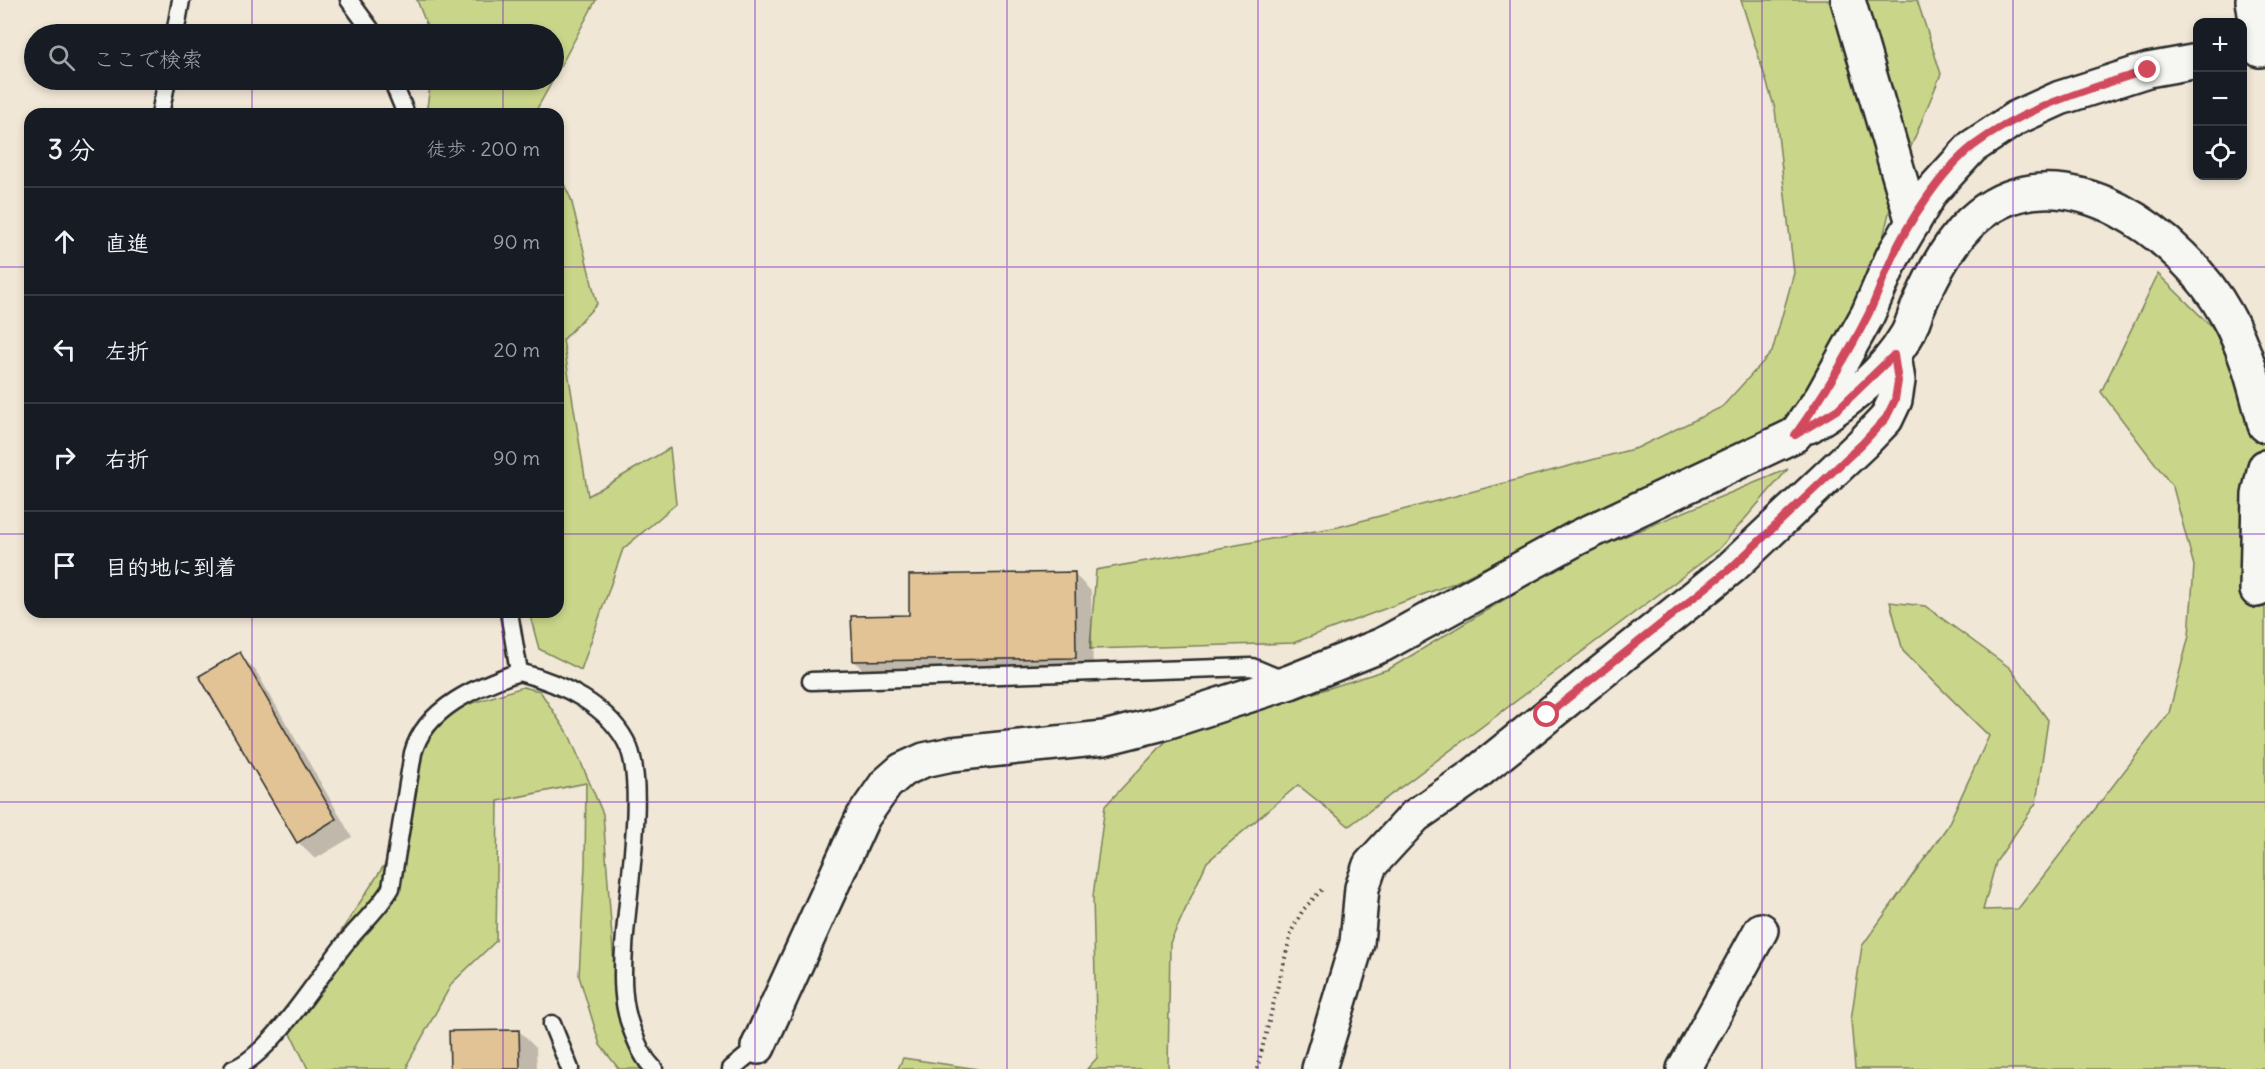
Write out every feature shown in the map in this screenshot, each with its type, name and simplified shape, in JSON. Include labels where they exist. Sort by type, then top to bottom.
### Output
[{"type":"street","points":[[1848,0],[1913,223]]},
{"type":"street","points":[[2253,0],[2256,51]]},
{"type":"street","points":[[1795,435],[1822,397],[1857,335],[1892,258],[1931,192],[1972,147],[2016,118],[2060,99],[2136,74],[2193,62]]},
{"type":"street","points":[[753,1058],[863,817],[885,784],[902,770],[924,760],[952,754],[1104,738],[1163,723],[1290,682],[1382,645],[1577,538],[1795,435],[1838,409],[1894,355],[1906,338],[1918,306],[1942,260],[1979,215],[2011,196],[2036,190],[2056,190],[2091,198],[2130,216],[2172,246],[2197,271],[2225,312],[2246,354],[2265,425]]},
{"type":"street","points":[[1319,1069],[1357,943],[1362,888],[1370,865],[1415,816],[1474,775],[1732,567],[1862,444],[1886,418],[1895,400],[1898,381],[1894,355]]},
{"type":"street","points":[[2257,590],[2259,495],[2265,467]]},
{"type":"street","points":[[1684,1069],[1761,930]]},
{"type":"lane","points":[[177,24],[181,0]]},
{"type":"lane","points":[[349,0],[367,24]]},
{"type":"lane","points":[[161,108],[165,90]]},
{"type":"lane","points":[[396,90],[404,108]]},
{"type":"lane","points":[[510,618],[519,672]]},
{"type":"lane","points":[[811,681],[1252,667],[1290,682]]},
{"type":"lane","points":[[233,1069],[262,1050],[345,943],[382,903],[391,888],[413,753],[418,736],[425,726],[462,699],[496,680],[519,672],[541,678],[583,698],[601,712],[628,748],[635,792],[622,975],[625,1013],[644,1059],[654,1069]]},
{"type":"lane","points":[[552,1024],[570,1069]]},
{"type":"lane","points":[[731,1069],[753,1058]]},
{"type":"path","points":[[1257,1069],[1292,930],[1303,910],[1315,894],[1333,880],[1370,865]]},
{"type":"green space","points":[[417,0],[596,0],[564,59],[564,24],[426,24]]},
{"type":"green space","points":[[1741,0],[1917,0],[1941,74],[1896,183],[1870,293],[1794,432],[1585,517],[1454,583],[1293,643],[1090,649],[1096,570],[1338,527],[1637,448],[1722,407],[1772,352],[1794,273],[1775,109]]},
{"type":"green space","points":[[430,90],[547,90],[537,108],[427,108]]},
{"type":"green space","points":[[564,184],[571,199],[597,304],[564,339]]},
{"type":"green space","points":[[2158,274],[2213,328],[2265,440],[2265,1069],[1855,1069],[1851,1020],[1862,946],[1947,827],[1989,736],[1903,651],[1890,602],[1925,606],[2010,668],[2048,720],[2036,803],[1996,862],[1983,910],[2018,909],[2169,713],[2189,636],[2194,566],[2173,487],[2101,392]]},
{"type":"green space","points":[[564,346],[588,496],[670,448],[676,504],[623,549],[581,670],[539,649],[531,618],[564,618]]},
{"type":"green space","points":[[1788,469],[1718,550],[1349,826],[1298,785],[1207,862],[1170,943],[1168,1069],[1087,1069],[1097,1058],[1093,896],[1105,806],[1167,740],[1389,669],[1575,557]]},
{"type":"green space","points":[[523,687],[540,691],[570,737],[603,814],[617,1007],[640,1065],[645,1069],[619,1069],[600,1045],[579,976],[585,866],[586,783],[498,801],[496,941],[452,983],[408,1063],[408,1069],[308,1069],[284,1019],[398,844],[412,743],[451,710]]},
{"type":"green space","points":[[903,1058],[978,1069],[898,1069]]},
{"type":"building","points":[[1075,572],[1076,658],[853,661],[851,616],[909,615],[909,575]]},
{"type":"building","points":[[240,652],[336,819],[297,843],[199,676]]},
{"type":"building","points":[[519,1030],[520,1069],[450,1069],[449,1031]]},
{"type":"route","points":[[1547,715],[1732,567],[1862,444],[1886,418],[1895,400],[1898,381],[1894,355],[1838,409],[1795,435],[1822,397],[1868,314],[1892,258],[1931,192],[1972,147],[2016,118],[2060,99],[2148,70]]}]
